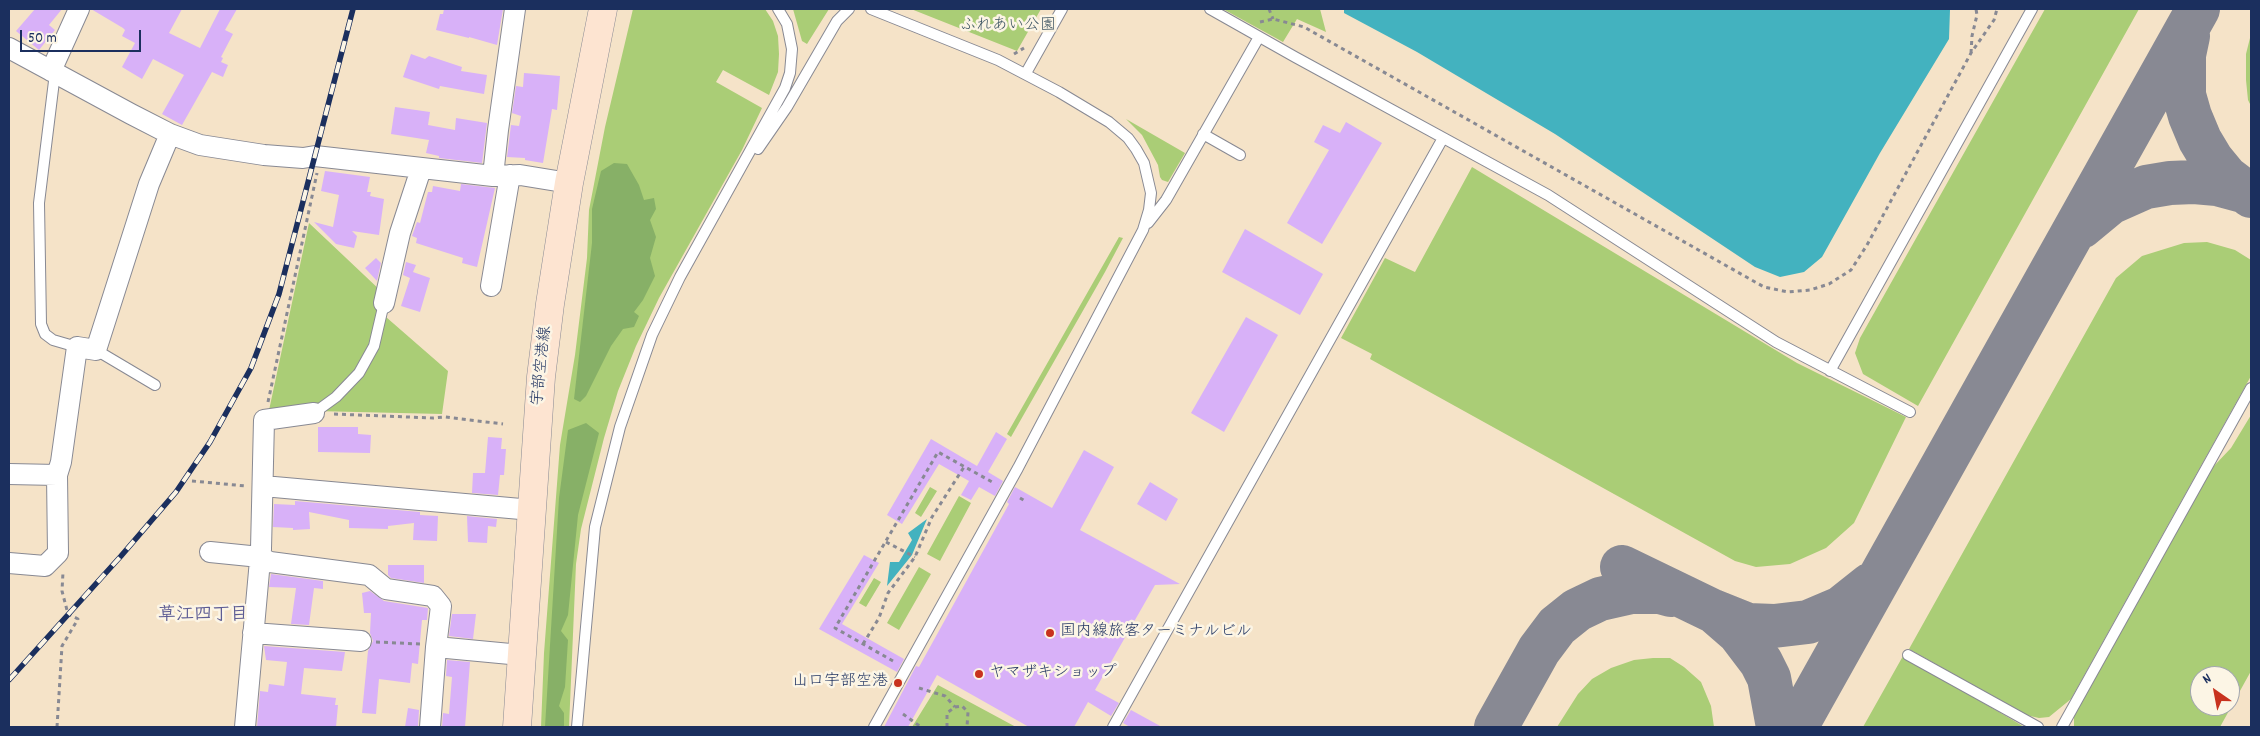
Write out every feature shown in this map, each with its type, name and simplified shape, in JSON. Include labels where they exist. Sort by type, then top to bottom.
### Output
[{"type":"main road","name":"宇部空港線","points":[[517,727],[540,377],[569,183],[603,9]]},
{"type":"street","points":[[53,72],[79,9]]},
{"type":"street","points":[[491,286],[502,176],[498,130],[515,9]]},
{"type":"street","points":[[9,48],[170,134],[200,145],[235,151],[303,158],[308,156],[422,169],[502,176],[520,174],[569,183]]},
{"type":"street","points":[[9,564],[45,566],[58,553],[56,475],[61,462],[86,348],[170,134]]},
{"type":"street","points":[[384,303],[400,233],[422,169]]},
{"type":"street","points":[[245,727],[260,557],[264,420],[314,413]]},
{"type":"street","points":[[9,474],[56,475]]},
{"type":"street","points":[[263,486],[532,510]]},
{"type":"street","points":[[210,552],[260,557],[270,562],[369,575],[386,588],[433,596],[441,606],[430,727]]},
{"type":"street","points":[[253,633],[361,641]]},
{"type":"street","points":[[437,646],[521,655]]},
{"type":"lane","points":[[577,727],[595,527],[620,427],[652,335],[680,277],[732,187],[790,73],[793,59],[791,43],[787,24],[778,9]]},
{"type":"lane","points":[[732,187],[787,107],[837,21],[849,9]]},
{"type":"lane","points":[[871,9],[977,50],[1026,73],[1109,122],[1128,138],[1144,162],[1152,193],[1143,230]]},
{"type":"lane","points":[[1026,73],[1062,9]]},
{"type":"lane","points":[[1210,9],[1548,195],[1776,342],[1910,412]]},
{"type":"lane","points":[[1830,371],[2032,9]]},
{"type":"lane","points":[[874,727],[1018,468],[1143,230],[1166,200],[1259,37]]},
{"type":"lane","points":[[53,72],[39,203],[41,324],[45,334],[53,340],[86,348],[155,385]]},
{"type":"lane","points":[[1203,134],[1240,155]]},
{"type":"lane","points":[[1114,727],[1443,138]]},
{"type":"lane","points":[[314,413],[336,397],[359,373],[374,346],[384,303]]},
{"type":"lane","points":[[2062,727],[2251,388]]},
{"type":"lane","points":[[1908,655],[2038,727]]},
{"type":"path","points":[[1269,9],[1274,19],[1304,26],[1764,287],[1788,292],[1810,290],[1830,284],[1851,270],[1867,245],[1971,53],[1994,20],[1997,9]]},
{"type":"path","points":[[1971,53],[1976,9]]},
{"type":"path","points":[[264,420],[321,158]]},
{"type":"path","points":[[314,413],[445,417],[503,424]]},
{"type":"path","points":[[893,660],[835,628],[938,452],[994,483]]},
{"type":"path","points":[[863,644],[879,618],[888,593],[915,557],[932,518],[964,467]]},
{"type":"path","points":[[192,481],[263,486]]},
{"type":"path","points":[[1020,498],[1024,501]]},
{"type":"path","points":[[886,542],[915,557]]},
{"type":"path","points":[[57,727],[62,646],[78,619],[68,614],[62,591],[64,562],[58,553]]},
{"type":"path","points":[[361,641],[437,646]]},
{"type":"path","points":[[919,688],[945,696],[955,707]]},
{"type":"path","points":[[947,727],[947,713],[955,707],[962,706],[968,712],[967,727]]},
{"type":"path","points":[[903,714],[921,727]]},
{"type":"green space","points":[[633,9],[765,9],[773,21],[778,36],[778,72],[769,95],[723,70],[716,82],[762,108],[742,150],[659,298],[636,346],[618,391],[581,529],[576,564],[569,727],[541,727],[544,653],[560,445],[575,355],[587,258],[589,210],[605,127]]},
{"type":"green space","points":[[793,9],[829,9],[807,44],[802,41]]},
{"type":"green space","name":"ふれあい公園","points":[[911,9],[1041,9],[1017,51]]},
{"type":"green space","points":[[1223,9],[1320,9],[1326,32],[1297,19],[1283,42]]},
{"type":"green space","points":[[2045,9],[2139,9],[1918,406],[1863,374],[1855,353],[1860,338]]},
{"type":"green space","points":[[2251,34],[2251,106],[2248,100],[2246,80],[2246,54]]},
{"type":"green space","points":[[1126,119],[1185,153],[1168,182],[1160,177],[1158,165],[1142,135]]},
{"type":"green space","points":[[614,163],[627,164],[639,185],[644,200],[654,198],[656,209],[650,220],[656,237],[650,258],[655,276],[643,300],[634,312],[639,316],[634,327],[623,329],[611,346],[586,396],[580,402],[574,399],[592,243],[592,209],[601,171]]},
{"type":"green space","points":[[1472,167],[1797,363],[1906,417],[1854,523],[1826,548],[1790,564],[1756,567],[1735,561],[1370,359],[1372,354],[1341,338],[1385,258],[1415,272]]},
{"type":"green space","points":[[309,223],[382,292],[386,317],[448,371],[442,414],[315,411],[268,415]]},
{"type":"green space","points":[[1119,237],[1123,238],[1105,272],[1011,437],[1007,434]]},
{"type":"green space","points":[[2207,242],[2235,250],[2251,260],[2251,376],[2071,699],[2049,717],[2039,718],[2026,715],[1909,649],[2116,278],[2142,256],[2184,243]]},
{"type":"green space","points":[[2251,415],[2251,671],[2240,691],[2240,666],[2190,666],[2190,716],[2226,716],[2220,727],[2074,727],[2074,714],[2212,468],[2231,448]]},
{"type":"green space","points":[[586,423],[599,433],[578,515],[568,615],[561,631],[568,640],[565,687],[559,706],[564,713],[564,727],[545,727],[559,498],[568,430]]},
{"type":"green space","points":[[930,487],[937,491],[921,517],[915,513]]},
{"type":"green space","points":[[959,496],[971,503],[940,561],[927,554]]},
{"type":"green space","points":[[919,567],[931,574],[899,630],[887,623]]},
{"type":"green space","points":[[874,578],[881,582],[866,607],[859,603]]},
{"type":"green space","points":[[1903,656],[2016,722],[2024,727],[1863,727]]},
{"type":"green space","points":[[1670,658],[1701,682],[1711,706],[1714,727],[1557,727],[1578,694],[1592,679],[1611,668],[1634,660]]},
{"type":"green space","points":[[938,685],[1016,727],[912,727]]},
{"type":"water","points":[[1344,9],[1950,10],[1949,39],[1880,153],[1822,257],[1804,272],[1780,277],[1755,267],[1555,134],[1417,52],[1344,13]]},
{"type":"water","points":[[927,519],[912,555],[887,586],[890,562],[899,562],[912,540],[908,533]]},
{"type":"building","points":[[35,9],[62,9],[49,25],[55,30],[39,50],[16,31]]},
{"type":"building","points":[[91,9],[182,9],[169,33],[200,48],[220,9],[237,9],[225,30],[233,34],[221,57],[223,58],[221,62],[228,65],[223,77],[212,72],[182,125],[162,114],[184,75],[153,59],[142,79],[122,67],[135,43],[122,36],[125,30],[123,28]]},
{"type":"building","points":[[444,9],[503,9],[497,45],[436,30],[440,14],[443,14]]},
{"type":"building","points":[[411,54],[425,59],[429,56],[462,67],[461,71],[487,75],[484,94],[440,86],[439,89],[403,77]]},
{"type":"building","points":[[524,73],[560,76],[557,110],[552,109],[543,163],[525,160],[525,158],[507,157],[511,125],[519,126],[521,116],[512,113],[516,86],[523,87]]},
{"type":"building","points":[[395,107],[430,112],[428,125],[455,130],[456,118],[487,123],[482,163],[439,158],[439,156],[426,153],[429,140],[391,134]]},
{"type":"building","points":[[1346,122],[1382,143],[1322,244],[1287,223],[1329,150],[1314,142],[1323,125],[1340,133]]},
{"type":"building","points":[[325,171],[370,177],[367,192],[371,192],[370,196],[384,199],[379,235],[352,231],[357,236],[354,248],[336,244],[314,222],[333,227],[339,195],[321,191]]},
{"type":"building","points":[[461,184],[495,188],[477,267],[462,263],[463,258],[416,243],[417,238],[412,236],[417,222],[420,223],[428,192],[432,192],[433,186],[460,191]]},
{"type":"building","points":[[1245,229],[1323,274],[1300,315],[1222,272]]},
{"type":"building","points":[[376,258],[381,263],[377,281],[365,268]]},
{"type":"building","points":[[406,262],[416,265],[413,272],[430,278],[420,312],[401,306],[410,278],[403,275]]},
{"type":"building","points":[[1246,317],[1278,335],[1224,432],[1191,413]]},
{"type":"building","points":[[318,427],[358,427],[358,434],[371,435],[370,453],[318,452]]},
{"type":"building","points":[[996,432],[1007,439],[988,472],[1003,481],[995,496],[979,487],[971,500],[961,495],[969,481],[939,464],[902,524],[887,515],[931,439],[977,466]]},
{"type":"building","points":[[488,437],[502,438],[501,449],[506,449],[504,475],[500,475],[498,495],[472,493],[473,473],[485,473]]},
{"type":"building","name":"国内線旅客ターミナルビル","points":[[1084,450],[1114,467],[1080,530],[1180,584],[1155,585],[1095,690],[1119,703],[1111,716],[1088,702],[1074,727],[1029,727],[937,675],[908,727],[884,727],[916,666],[919,667],[1009,504],[1007,502],[1015,487],[1052,508]]},
{"type":"building","points":[[1150,482],[1178,499],[1166,521],[1137,504]]},
{"type":"building","points":[[295,501],[420,512],[420,515],[438,516],[437,541],[413,540],[414,523],[388,526],[388,529],[349,528],[349,520],[309,512],[310,529],[293,530],[293,528],[273,527],[274,504],[295,505]]},
{"type":"building","points":[[467,516],[497,519],[496,527],[488,526],[487,543],[468,542]]},
{"type":"building","points":[[864,555],[879,563],[842,624],[904,659],[897,672],[819,629]]},
{"type":"building","points":[[388,565],[424,565],[424,583],[391,578],[388,575]]},
{"type":"building","points":[[271,574],[323,581],[323,589],[314,588],[309,625],[291,624],[296,588],[269,587]]},
{"type":"building","points":[[370,591],[384,601],[428,608],[427,620],[422,620],[418,664],[412,663],[410,683],[379,679],[376,714],[362,713],[368,651],[373,641],[370,633],[371,613],[364,613],[362,593]]},
{"type":"building","points":[[452,614],[476,614],[473,639],[449,636]]},
{"type":"building","points":[[264,646],[345,652],[342,671],[304,668],[301,694],[336,698],[335,705],[338,705],[336,727],[257,727],[260,691],[268,692],[269,684],[284,686],[287,662],[266,660]]},
{"type":"building","points":[[447,660],[470,662],[465,727],[442,727],[443,713],[449,714],[452,677],[446,676]]},
{"type":"building","points":[[408,708],[419,710],[418,727],[405,727]]},
{"type":"building","points":[[1131,710],[1162,727],[1130,727],[1123,723]]},
{"type":"taxiway","points":[[1796,727],[2198,9]]},
{"type":"taxiway","points":[[2188,36],[2184,55],[2184,95],[2190,116],[2200,140],[2212,160],[2226,177],[2251,196]]},
{"type":"taxiway","points":[[2081,227],[2110,203],[2146,187],[2194,182],[2217,184],[2243,191]]},
{"type":"taxiway","points":[[1622,567],[1713,611],[1748,625],[1774,626],[1808,622],[1841,608],[1870,585]]},
{"type":"taxiway","points":[[1496,727],[1539,650],[1557,626],[1577,610],[1600,599],[1631,592],[1660,592],[1671,595]]},
{"type":"taxiway","points":[[1716,613],[1739,633],[1761,662],[1769,678],[1778,727]]},
{"type":"railway","points":[[9,680],[176,492],[210,442],[251,368],[279,294],[353,9]]},
{"type":"place","name":"国内線旅客ターミナルビル","points":[[1050,633]]},
{"type":"place","name":"ヤマザキショップ","points":[[979,674]]},
{"type":"place","name":"山口宇部空港","points":[[898,683]]},
{"type":"district","name":"草江四丁目","points":[[203,617]]}]
